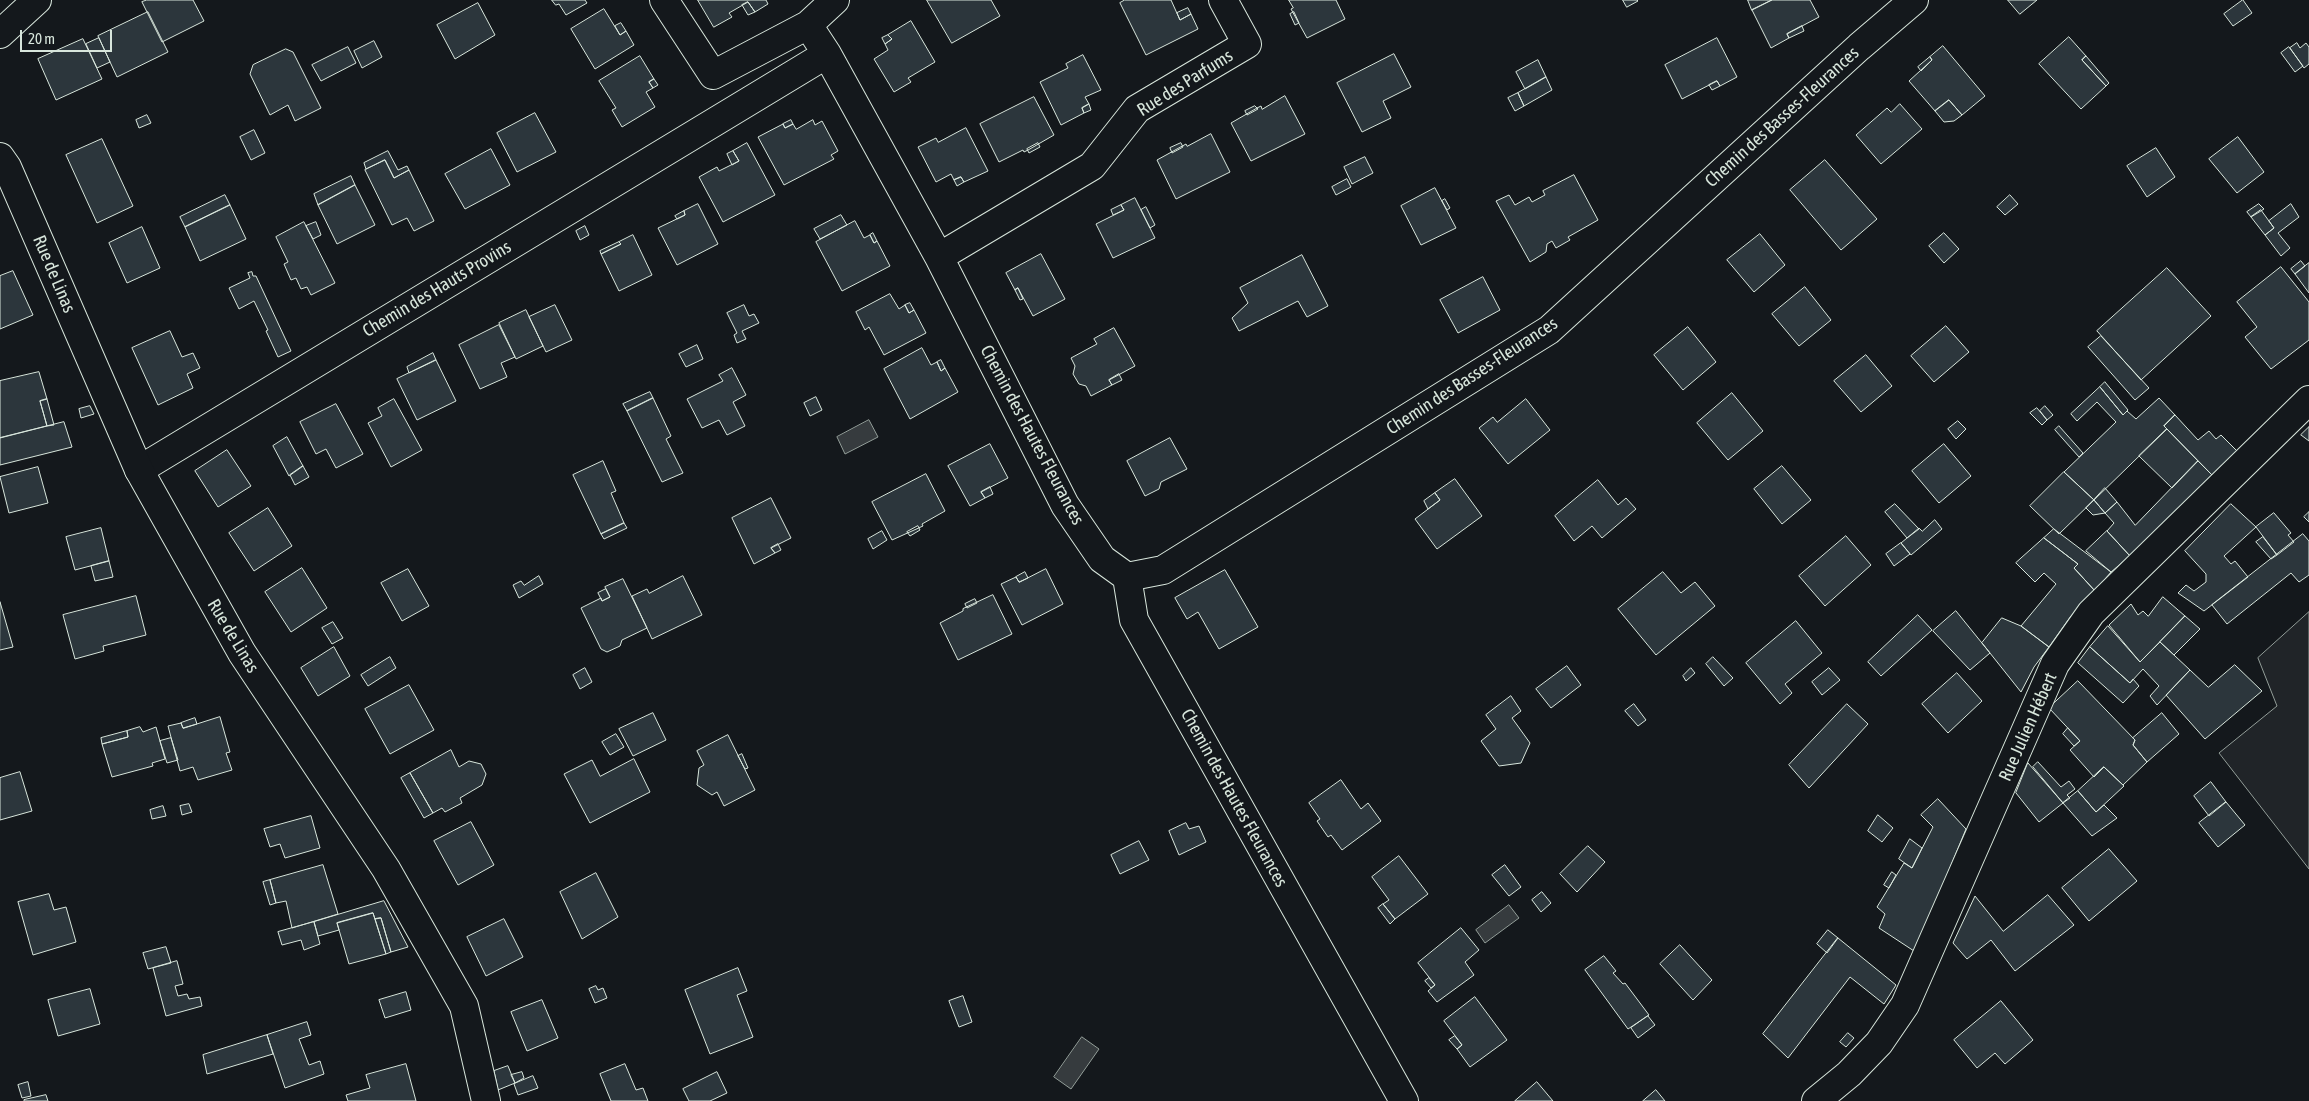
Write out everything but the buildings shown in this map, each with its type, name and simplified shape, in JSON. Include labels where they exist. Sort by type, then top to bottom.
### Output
[{"type":"street","points":[[0,34],[37,0]]},
{"type":"street","points":[[664,0],[736,108]]},
{"type":"street","points":[[713,75],[808,25],[835,0]]},
{"type":"street","name":"Rue des Parfums","points":[[940,257],[1092,166],[1137,109],[1247,44],[1223,0]]},
{"type":"street","name":"Chemin des Basses-Fleurances","points":[[1127,577],[1163,570],[1549,330],[1859,47],[1914,0]]},
{"type":"street","name":"Chemin des Hautes Fleurances","points":[[808,25],[827,54],[940,257],[1065,504],[1102,559],[1127,577],[1134,620],[1404,1101]]},
{"type":"street","name":"Chemin des Hauts Provins","points":[[139,470],[827,54]]},
{"type":"street","name":"Rue de Linas","points":[[0,157],[8,167],[139,470],[242,654],[386,869],[464,1006],[486,1101]]},
{"type":"street","name":"Rue Julien Hébert","points":[[1816,1101],[1849,1074],[1879,1043],[1905,1006],[2028,723],[2060,657],[2091,613],[2309,400]]},
{"type":"shaded area","points":[[869,420],[878,437],[845,454],[837,437]]},
{"type":"shaded area","points":[[2309,612],[2309,869],[2219,753],[2277,706],[2258,658]]},
{"type":"shaded area","points":[[1509,905],[1519,918],[1485,943],[1476,930]]},
{"type":"shaded area","points":[[1082,1037],[1099,1049],[1071,1089],[1054,1077]]}]
